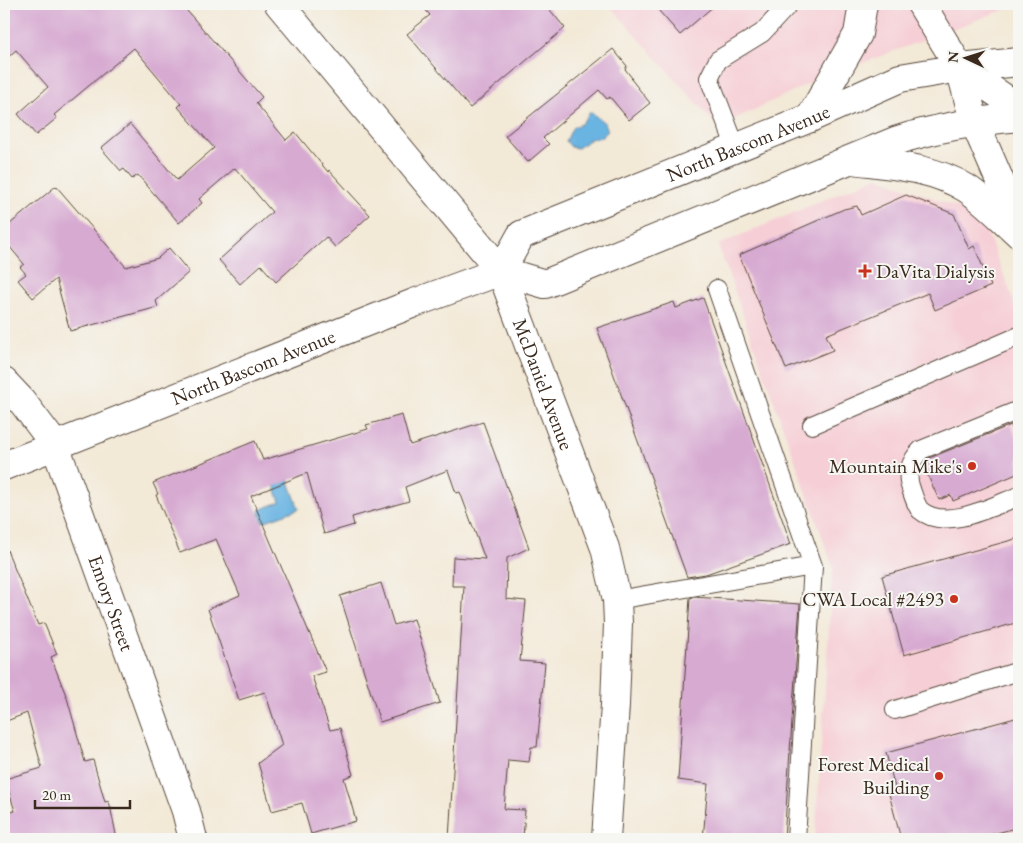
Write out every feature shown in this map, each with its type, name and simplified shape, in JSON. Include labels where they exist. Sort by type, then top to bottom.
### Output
[{"type":"main road","name":"McDaniel Avenue","points":[[279,4],[501,271],[605,548],[617,600],[615,705],[606,839]]},
{"type":"main road","points":[[810,118],[858,34],[863,4]]},
{"type":"main road","points":[[921,4],[960,68],[974,121],[1019,225]]},
{"type":"main road","name":"North Bascom Avenue","points":[[4,466],[414,302],[501,271],[521,235],[810,118],[900,78],[960,68],[1019,62]]},
{"type":"main road","points":[[960,68],[1019,108]]},
{"type":"main road","points":[[501,271],[545,284],[849,159],[931,129],[974,121],[1019,117]]},
{"type":"main road","points":[[849,159],[913,167],[966,188],[1019,234]]},
{"type":"main road","name":"Emory Street","points":[[4,382],[21,400],[55,445],[186,811],[193,839]]},
{"type":"lane","points":[[736,148],[709,78],[718,60],[762,34],[789,4]]},
{"type":"lane","points":[[717,289],[813,566],[796,839]]},
{"type":"lane","points":[[812,425],[1019,336]]},
{"type":"lane","points":[[1019,410],[920,450],[911,460],[908,483],[919,509],[934,519],[964,517],[1019,496]]},
{"type":"lane","points":[[617,600],[813,566]]},
{"type":"lane","points":[[896,710],[1019,671]]},
{"type":"shaded area","points":[[1019,4],[812,82],[718,127],[609,5]]},
{"type":"shaded area","points":[[877,177],[981,216],[1019,315],[1019,839],[815,839],[833,567],[718,245]]},
{"type":"water","points":[[590,112],[605,123],[608,131],[602,137],[590,139],[578,148],[571,147],[566,141],[573,127],[581,124]]},
{"type":"water","points":[[288,479],[299,509],[263,522],[259,510],[280,502],[274,485]]},
{"type":"building","points":[[4,4],[181,4],[262,97],[256,103],[286,140],[295,132],[328,172],[329,170],[370,215],[335,247],[326,237],[276,282],[261,265],[240,284],[219,260],[272,212],[235,168],[199,199],[202,203],[179,223],[138,175],[132,179],[124,169],[121,171],[101,148],[130,124],[177,180],[214,148],[178,107],[181,104],[134,48],[54,115],[57,118],[36,135],[18,114],[48,87],[16,50],[4,61]]},
{"type":"building","points":[[420,4],[545,4],[565,28],[470,108],[407,34],[430,15]]},
{"type":"building","points":[[653,4],[716,4],[680,35]]},
{"type":"building","points":[[613,49],[627,66],[625,69],[631,79],[650,103],[629,120],[610,97],[607,99],[599,90],[543,138],[549,144],[528,162],[505,136]]},
{"type":"building","points":[[56,186],[126,267],[158,258],[169,248],[189,272],[156,301],[158,307],[70,331],[56,279],[33,298],[18,280],[26,274],[20,267],[24,264],[4,240],[4,229]]},
{"type":"building","name":"DaVita Dialysis","points":[[906,195],[954,214],[969,249],[974,246],[991,286],[935,310],[928,293],[826,335],[833,350],[786,369],[739,255],[844,209],[857,206],[861,215]]},
{"type":"building","points":[[703,298],[791,544],[706,574],[687,577],[597,328],[674,302],[676,308]]},
{"type":"building","points":[[402,415],[410,445],[483,422],[529,548],[507,558],[506,599],[526,601],[520,661],[545,663],[537,747],[531,747],[529,762],[508,760],[504,809],[525,810],[523,839],[449,839],[464,586],[452,586],[453,557],[485,559],[460,492],[456,493],[448,470],[405,487],[409,501],[352,517],[354,525],[324,534],[307,473],[251,496],[326,672],[312,676],[330,730],[340,728],[353,775],[344,778],[356,821],[311,834],[302,803],[272,811],[258,763],[282,745],[265,692],[239,700],[208,609],[240,595],[216,539],[180,553],[156,495],[158,494],[153,483],[255,441],[263,460],[368,429],[366,425]]},
{"type":"building","name":"Mountain Mike's","points":[[1011,425],[1019,445],[1019,473],[953,501],[951,495],[939,500],[923,465],[927,459]]},
{"type":"building","name":"CWA Local #2493","points":[[1019,538],[1019,622],[904,655],[882,576]]},
{"type":"building","points":[[4,543],[38,625],[44,623],[57,654],[51,657],[67,698],[85,762],[93,760],[105,802],[109,801],[117,839],[4,839],[4,814],[15,811],[5,779],[42,768],[27,713],[4,722]]},
{"type":"building","points":[[381,583],[394,625],[414,619],[440,703],[380,722],[340,596]]},
{"type":"building","points":[[690,598],[800,604],[784,839],[703,839],[708,784],[678,780]]},
{"type":"building","name":"Forest Medical Building","points":[[1019,717],[1019,827],[975,839],[901,839],[888,790],[895,788],[886,753]]},
{"type":"place","name":"DaVita Dialysis","points":[[865,271]]},
{"type":"place","name":"Mountain Mike's","points":[[972,466]]},
{"type":"place","name":"CWA Local #2493","points":[[954,599]]},
{"type":"place","name":"Forest Medical Building","points":[[939,776]]}]
